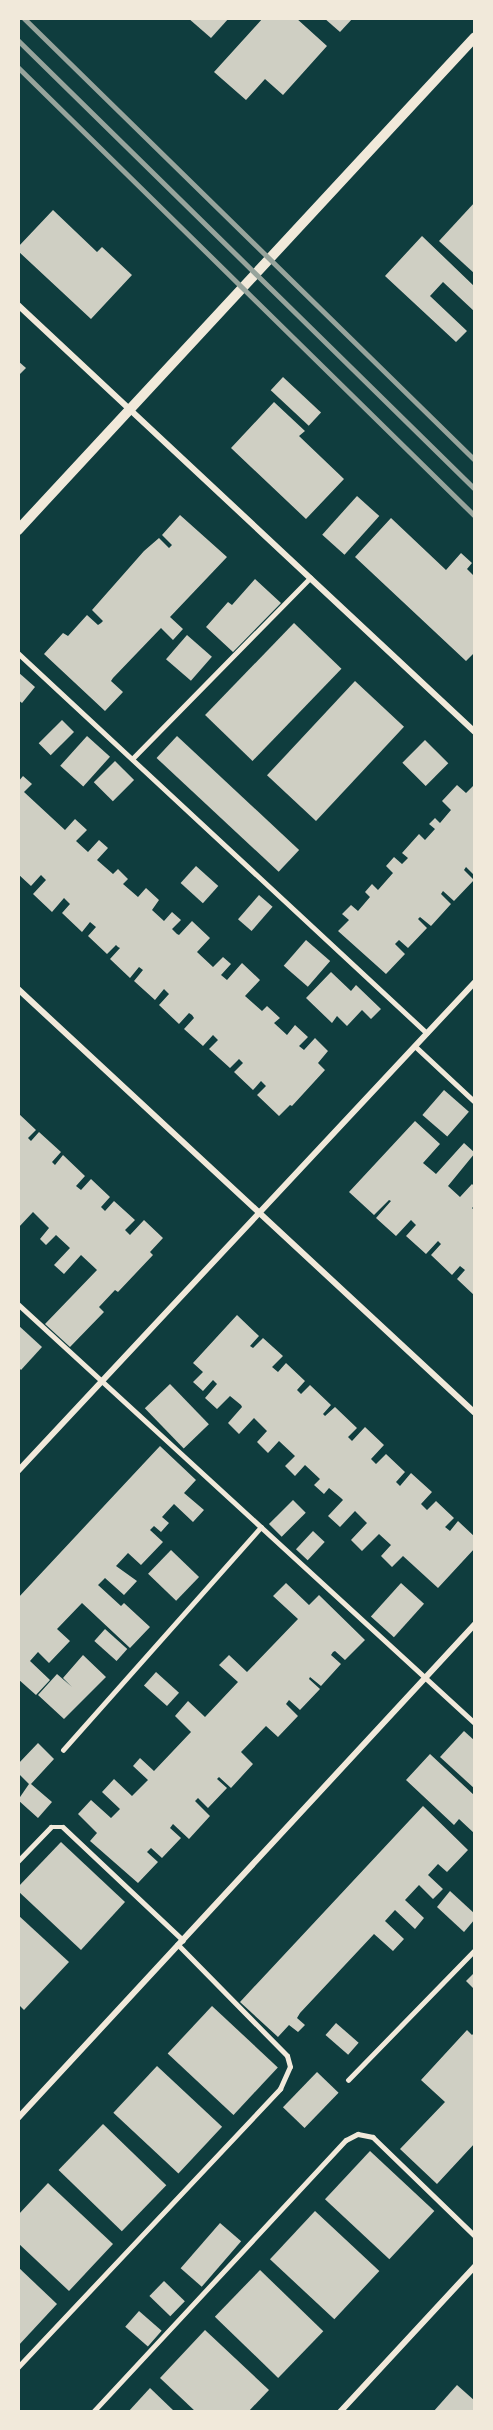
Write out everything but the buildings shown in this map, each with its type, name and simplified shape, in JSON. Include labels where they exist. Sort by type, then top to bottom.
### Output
[{"type":"street","points":[[18,530],[475,38]]},
{"type":"street","points":[[18,305],[475,732]]},
{"type":"street","points":[[18,1471],[475,982]]},
{"type":"street","points":[[18,989],[475,1413]]},
{"type":"street","points":[[18,2118],[475,1624]]},
{"type":"street","points":[[340,2412],[475,2266]]},
{"type":"lane","points":[[132,759],[310,578]]},
{"type":"lane","points":[[18,652],[427,1033]]},
{"type":"lane","points":[[415,1046],[475,1102]]},
{"type":"lane","points":[[18,1304],[475,1723]]},
{"type":"lane","points":[[63,1750],[261,1527]]},
{"type":"lane","points":[[18,1862],[51,1827],[63,1827],[181,1942],[286,2056],[290,2067],[280,2089],[18,2367]]},
{"type":"lane","points":[[348,2079],[475,1950]]},
{"type":"lane","points":[[93,2412],[338,2148],[358,2134],[373,2137],[475,2236]]},
{"type":"railway","points":[[24,18],[475,460]]},
{"type":"railway","points":[[18,40],[475,489]]},
{"type":"railway","points":[[18,67],[475,516]]}]
